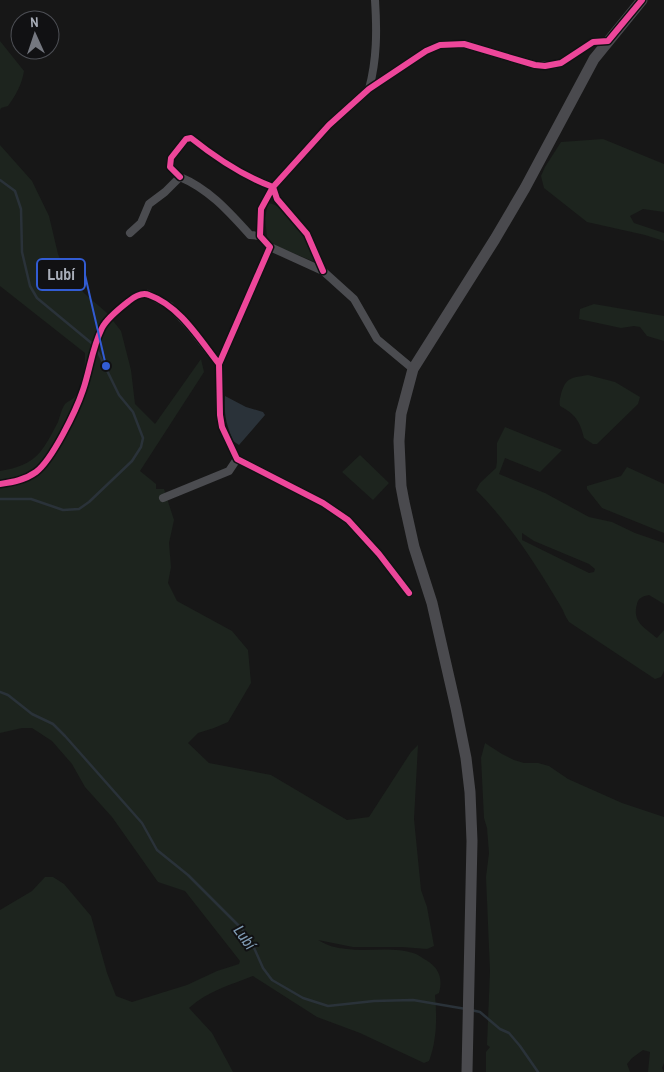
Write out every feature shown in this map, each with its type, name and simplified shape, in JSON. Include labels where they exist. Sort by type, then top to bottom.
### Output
[{"type":"main road","points":[[466,1072],[472,841],[470,792],[466,758],[456,708],[432,603],[414,547],[401,486],[399,441],[401,414],[413,368],[525,188],[594,59],[642,0]]},
{"type":"street","points":[[369,89],[375,66],[377,26],[375,0]]},
{"type":"street","points":[[260,236],[260,209],[272,187],[329,125],[369,89],[426,51],[440,46],[464,44],[535,66],[545,66],[561,63],[593,42],[608,41]]},
{"type":"street","points":[[323,271],[307,234],[277,199],[272,187],[253,180],[210,153],[191,138],[186,139],[171,158],[170,167],[180,177],[192,182],[220,202],[250,235],[260,236],[270,247],[323,271],[354,299],[377,339],[413,368]]},
{"type":"street","points":[[130,233],[141,223],[149,204],[180,177]]},
{"type":"street","points":[[270,247],[219,364],[222,427],[238,459],[323,503],[348,520],[379,554],[409,593]]},
{"type":"street","points":[[148,294],[170,306],[190,327],[219,364]]},
{"type":"street","points":[[163,498],[229,470],[238,459]]},
{"type":"shaded area","points":[[0,41],[10,54],[10,60],[15,60],[24,71],[14,98],[8,106],[0,110]]},
{"type":"shaded area","points":[[603,139],[664,164],[664,212],[643,209],[630,216],[634,223],[664,233],[664,241],[587,222],[544,188],[541,176],[561,142]]},
{"type":"shaded area","points":[[0,145],[32,181],[49,216],[58,254],[67,274],[84,293],[107,313],[121,331],[131,370],[135,404],[155,424],[201,359],[204,372],[140,471],[156,484],[156,489],[164,489],[174,520],[169,543],[171,567],[168,583],[177,601],[232,631],[248,650],[251,683],[228,722],[198,733],[188,743],[209,763],[271,775],[347,820],[369,817],[411,752],[418,745],[414,819],[421,890],[427,907],[434,946],[427,949],[353,947],[318,940],[343,949],[405,951],[418,955],[434,966],[439,974],[440,983],[439,993],[435,995],[436,1028],[434,1045],[429,1061],[424,1063],[360,1033],[317,1017],[253,976],[212,993],[189,1008],[212,1033],[233,1072],[0,1072],[0,910],[32,891],[45,877],[53,877],[64,884],[91,916],[107,973],[116,996],[132,1002],[187,985],[217,971],[239,964],[240,961],[185,891],[158,882],[112,817],[85,787],[72,764],[52,741],[32,728],[22,728],[0,733],[0,471],[22,465],[37,456],[58,422],[64,406],[78,393],[82,382],[85,353],[0,286]]},
{"type":"shaded area","points":[[268,203],[284,211],[299,226],[310,245],[315,262],[273,245],[267,237],[265,218]]},
{"type":"shaded area","points":[[594,304],[664,316],[664,341],[647,336],[640,327],[621,328],[579,319],[580,309]]},
{"type":"shaded area","points":[[588,375],[615,382],[640,397],[638,404],[597,444],[593,444],[584,438],[581,427],[576,419],[570,412],[560,406],[561,394],[567,381]]},
{"type":"shaded area","points":[[225,396],[246,407],[263,412],[265,415],[239,445],[233,441],[227,424]]},
{"type":"shaded area","points":[[505,427],[562,450],[540,472],[505,458],[499,474],[545,493],[589,517],[612,522],[635,533],[664,543],[664,604],[647,595],[638,600],[636,610],[640,624],[657,638],[664,630],[664,671],[661,677],[655,679],[569,622],[522,545],[476,490],[480,483],[496,468],[497,443]],"holes":[[[522,533],[534,541],[589,564],[595,569],[594,572],[589,573],[522,540]]]},
{"type":"shaded area","points":[[360,455],[389,483],[373,500],[342,472]]},
{"type":"shaded area","points":[[627,467],[664,484],[664,533],[602,508],[587,489],[587,486],[621,476]]},
{"type":"shaded area","points":[[485,743],[514,760],[549,766],[568,779],[622,803],[664,817],[664,1063],[662,1068],[664,1072],[648,1072],[650,1052],[643,1050],[627,1064],[630,1072],[486,1072],[486,1052],[490,1047],[487,1045],[490,971],[486,877],[489,853],[487,828],[484,818],[481,758]]},
{"type":"waterway","name":"Lubí","points":[[0,180],[15,191],[21,209],[22,252],[30,286],[37,298],[95,346],[119,395],[133,412],[143,438],[141,447],[132,461],[89,502],[79,509],[63,510],[31,499],[0,499]]},
{"type":"waterway","name":"Lubí","points":[[0,692],[8,695],[32,714],[53,724],[65,736],[142,823],[157,850],[188,875],[242,929],[251,941],[263,968],[272,980],[303,998],[328,1006],[374,1001],[413,1000],[466,1009]]},
{"type":"waterway","name":"Lubí","points":[[471,1010],[480,1012],[500,1029],[509,1033],[538,1072]]},
{"type":"cycle path","points":[[409,593],[379,554],[348,520],[323,503],[237,459],[222,427],[219,364],[270,247],[260,236],[261,209],[273,187],[329,125],[369,89],[426,51],[440,45],[464,44],[535,65],[545,66],[561,63],[593,42],[608,41],[642,0]]},
{"type":"cycle path","points":[[180,177],[170,167],[171,158],[186,139],[191,138],[230,166],[251,178],[273,187]]},
{"type":"cycle path","points":[[273,187],[277,199],[307,234],[323,271]]},
{"type":"cycle path","points":[[0,484],[32,475],[49,457],[63,434],[80,399],[102,328],[114,313],[136,297],[144,294],[149,295],[160,300],[180,315],[219,364]]},
{"type":"place","name":"Lubí","points":[[106,366]]}]
